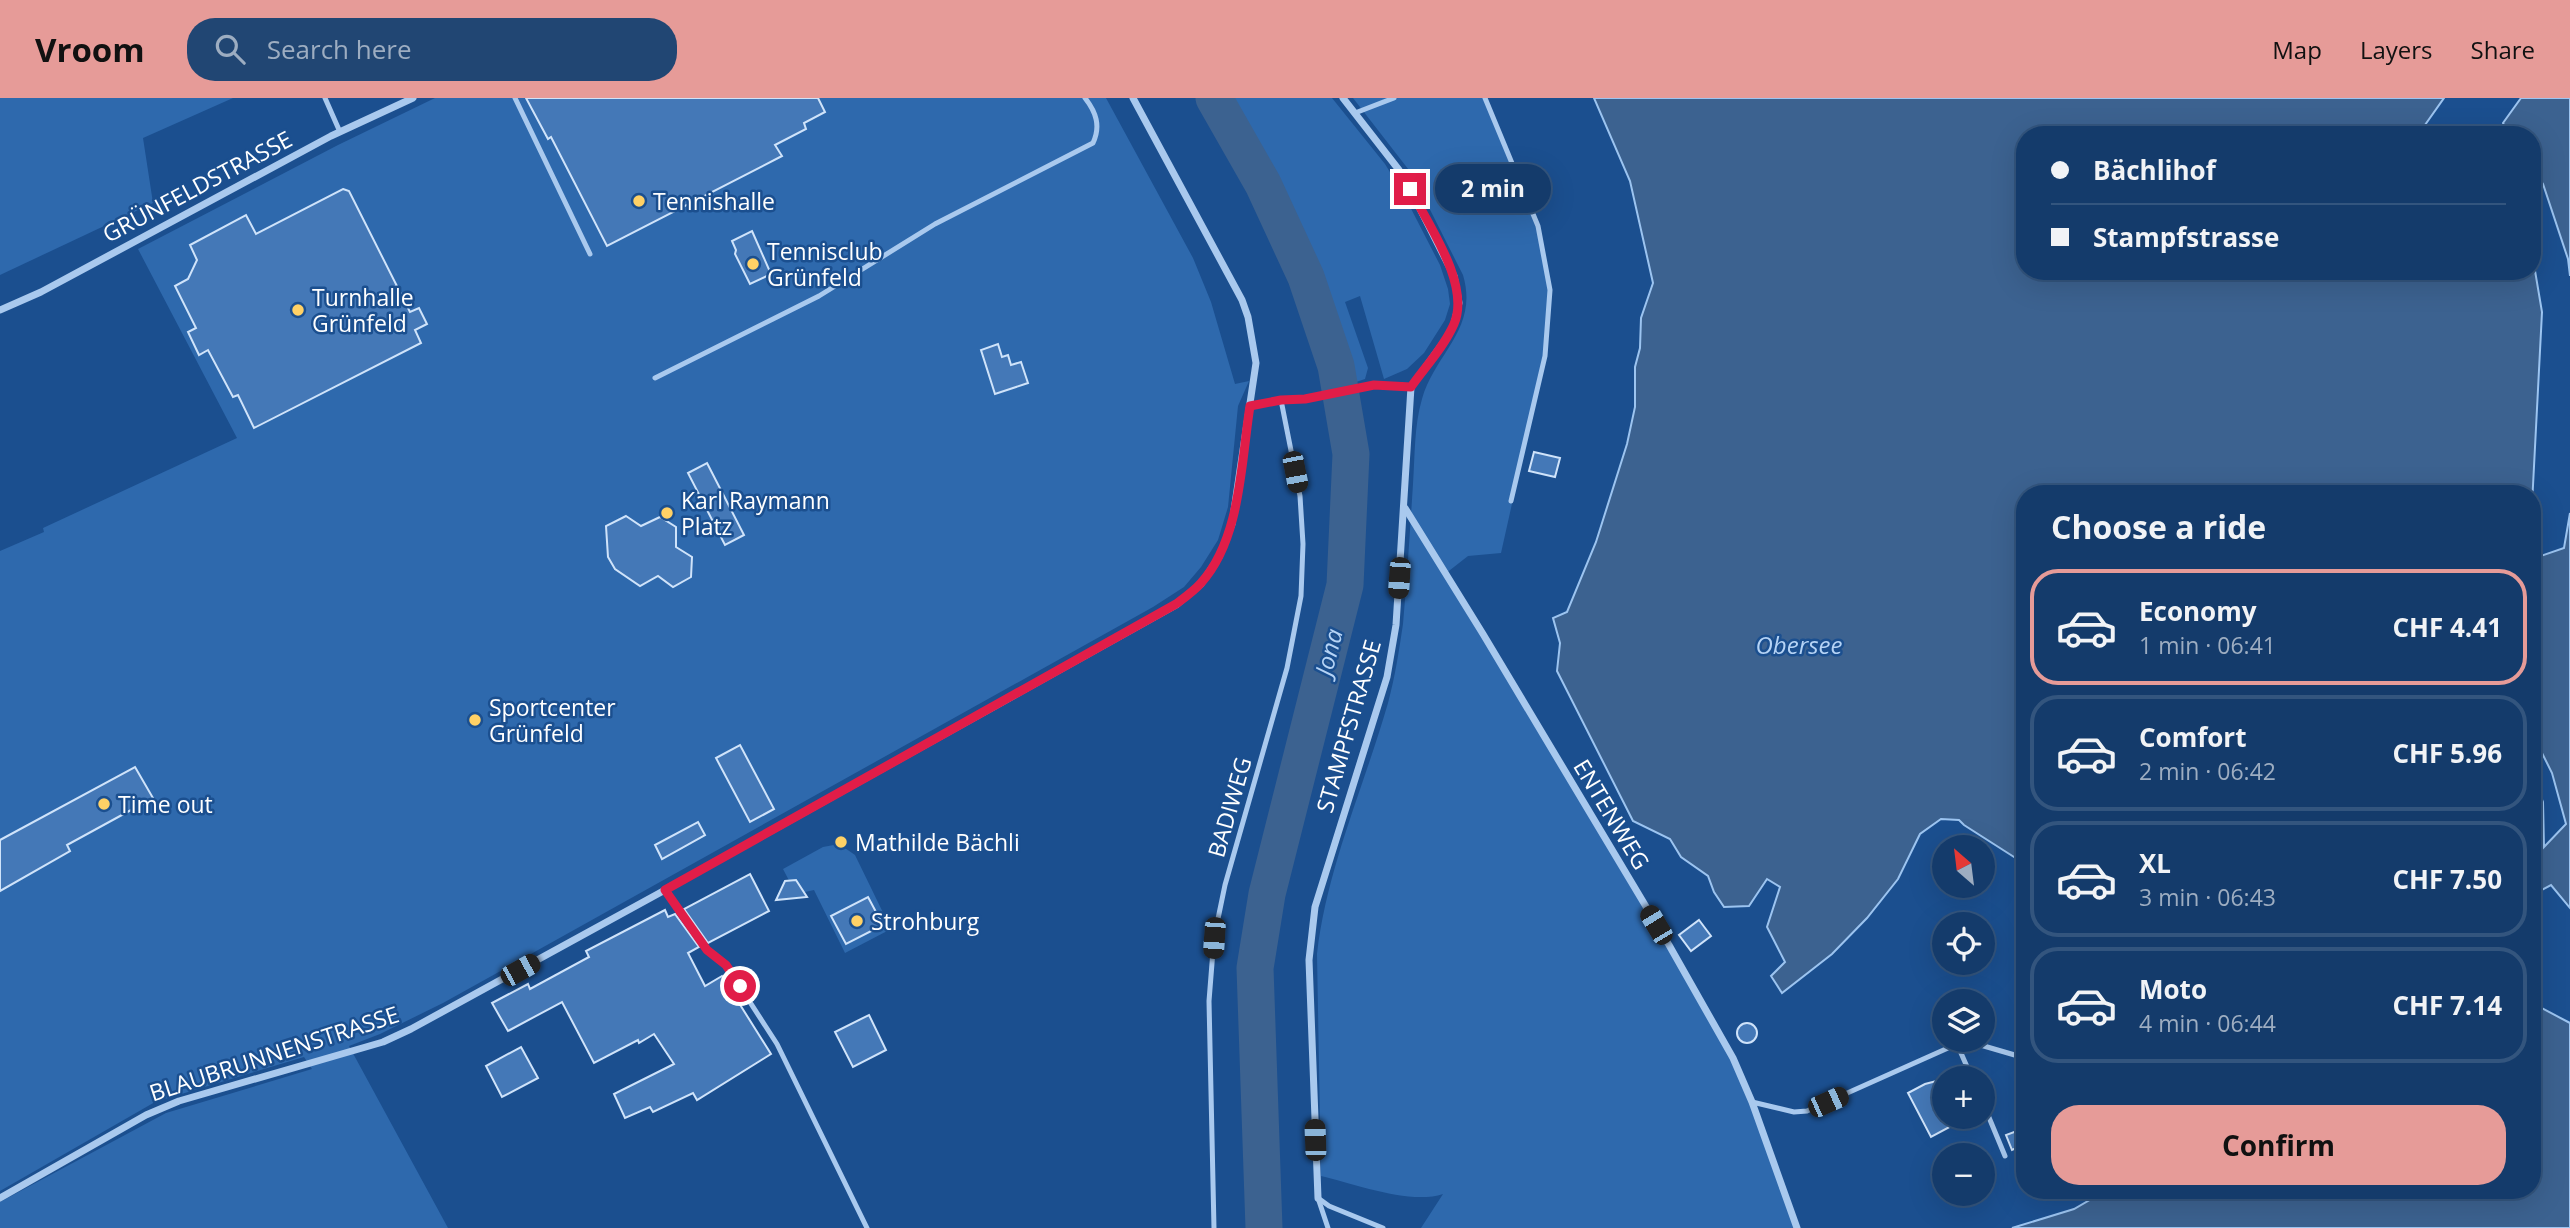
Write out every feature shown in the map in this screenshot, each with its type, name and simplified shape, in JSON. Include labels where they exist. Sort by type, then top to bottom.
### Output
[{"type":"street","name":"GRÜNFELDSTRASSE","points":[[0,310],[41,292],[340,132],[413,98]]},
{"type":"street","points":[[1133,98],[1242,300],[1248,317],[1256,363],[1250,406],[1312,398],[1374,385],[1411,387],[1454,324],[1458,313],[1454,276],[1410,189],[1399,170],[1343,98]]},
{"type":"street","name":"STAMPFSTRASSE","points":[[1318,1198],[1309,960],[1315,907],[1387,677],[1396,625],[1411,387]]},
{"type":"street","name":"BLAUBRUNNENSTRASSE","points":[[0,1198],[146,1115],[179,1101],[383,1042],[411,1029],[1176,604],[1201,584],[1219,557],[1232,524],[1250,406]]},
{"type":"street","name":"ENTENWEG","points":[[1404,508],[1483,634],[1669,945],[1733,1058],[1752,1102],[1797,1228]]},
{"type":"lane","points":[[326,98],[340,132]]},
{"type":"lane","points":[[515,98],[590,254]]},
{"type":"lane","points":[[655,378],[819,296],[935,225],[1093,143],[1098,123],[1085,98]]},
{"type":"lane","points":[[1355,113],[1394,98]]},
{"type":"lane","points":[[1485,98],[1538,226],[1550,289],[1545,356],[1511,501]]},
{"type":"lane","name":"BADIWEG","points":[[1214,1228],[1209,1001],[1214,938],[1225,885],[1287,668],[1301,596],[1303,544],[1300,496],[1281,400]]},
{"type":"lane","points":[[665,890],[707,950],[726,965],[777,1044],[867,1228]]},
{"type":"lane","points":[[1995,1049],[2016,1055]]},
{"type":"lane","points":[[1752,1102],[1794,1112],[1807,1111],[1940,1052]]},
{"type":"lane","points":[[1994,1129],[2005,1156]]},
{"type":"lane","points":[[1318,1198],[1329,1206],[1383,1228]]},
{"type":"lane","points":[[1318,1198],[1328,1228]]},
{"type":"lane","points":[[1362,1220],[1362,1228]]},
{"type":"shaded area","points":[[0,98],[233,98],[143,138],[153,203],[0,275]]},
{"type":"shaded area","name":"Sportcenter Grünfeld","points":[[435,98],[1106,98],[1193,258],[1211,302],[1235,384],[1249,381],[1238,406],[1228,507],[1218,540],[1184,587],[1153,607],[443,1003],[349,1046],[448,1228],[0,1228],[0,1202],[166,1113],[312,1069],[304,1057],[155,1102],[0,1191],[0,551],[44,532],[43,528],[237,438],[138,249]]},
{"type":"shaded area","points":[[1229,98],[1332,98],[1385,164],[1440,265],[1450,304],[1445,320],[1424,353],[1407,369],[1384,379],[1360,296],[1345,302],[1368,368],[1365,379],[1356,382],[1298,237]]},
{"type":"shaded area","points":[[1353,98],[1485,98],[1538,226],[1550,290],[1545,356],[1501,553],[1468,556],[1445,574],[1733,1058],[1797,1228],[1421,1228],[1443,1194],[1430,1197],[1399,1195],[1321,1176],[1317,954],[1322,922],[1338,858],[1395,674],[1403,624],[1419,409],[1428,383],[1460,326],[1465,311],[1466,294],[1463,275],[1412,174]]},
{"type":"shaded area","points":[[839,844],[855,855],[891,929],[845,953],[814,890],[796,894],[783,869],[823,847]]},
{"type":"water","name":"Obersee","points":[[1594,98],[2444,98],[2426,126],[2016,126],[2016,280],[2537,280],[2542,312],[2533,485],[2016,485],[2016,858],[1995,845],[1995,835],[1980,835],[1959,820],[1941,819],[1920,834],[1898,879],[1867,918],[1832,954],[1782,993],[1771,976],[1785,962],[1767,927],[1780,887],[1767,879],[1749,906],[1724,907],[1708,876],[1681,857],[1670,839],[1633,821],[1557,671],[1560,643],[1553,618],[1567,612],[1596,542],[1627,444],[1635,407],[1635,367],[1640,348],[1641,318],[1653,283],[1630,181]]},
{"type":"water","points":[[2521,98],[2570,98],[2570,276],[2568,259],[2541,181],[2541,126],[2505,126],[2503,123]]},
{"type":"water","points":[[2570,513],[2570,908],[2551,885],[2541,890],[2541,797],[2544,847],[2566,824],[2552,773],[2541,751],[2541,556],[2564,548]]},
{"type":"water","points":[[2541,1008],[2570,1023],[2570,1228],[2012,1228],[2074,1209],[2091,1199],[2541,1199]]},
{"type":"building","name":"Tennishalle","points":[[526,98],[818,98],[825,112],[804,123],[806,129],[775,145],[782,156],[607,246],[551,137],[548,139]]},
{"type":"building","name":"Turnhalle Grünfeld","points":[[343,189],[349,191],[410,312],[419,308],[427,324],[415,330],[421,343],[254,428],[238,395],[233,397],[208,350],[199,355],[188,332],[196,328],[175,286],[188,279],[197,260],[190,245],[246,215],[256,234]]},
{"type":"building","name":"Tennisclub Grünfeld","points":[[752,231],[771,274],[750,284],[735,254],[732,241]]},
{"type":"building","points":[[998,344],[1002,357],[1008,355],[1011,365],[1021,362],[1028,383],[995,394],[981,350]]},
{"type":"building","points":[[1534,452],[1560,458],[1555,477],[1529,471]]},
{"type":"building","points":[[707,463],[744,535],[725,545],[688,473]]},
{"type":"building","points":[[626,516],[641,526],[660,517],[676,527],[676,547],[692,557],[691,577],[673,587],[658,576],[640,586],[615,569],[608,557],[606,526]]},
{"type":"building","points":[[740,745],[774,809],[750,822],[716,758]]},
{"type":"building","points":[[135,767],[153,798],[67,845],[70,851],[0,891],[0,840]]},
{"type":"building","points":[[698,822],[705,835],[662,859],[655,845]]},
{"type":"building","points":[[750,874],[769,911],[708,943],[684,909]]},
{"type":"building","points":[[796,880],[807,897],[776,900],[785,881]]},
{"type":"building","name":"Strohburg","points":[[868,897],[883,925],[846,944],[831,916]]},
{"type":"building","points":[[665,910],[668,917],[675,914],[699,947],[688,953],[705,986],[722,976],[771,1054],[697,1100],[693,1093],[653,1112],[650,1107],[625,1118],[614,1094],[674,1064],[654,1034],[594,1063],[562,1002],[508,1031],[492,1003],[528,984],[530,989],[589,957],[586,951]]},
{"type":"building","points":[[1699,920],[1711,936],[1691,951],[1679,935]]},
{"type":"building","points":[[869,1015],[886,1050],[853,1067],[835,1032]]},
{"type":"building","points":[[1743,1023],[1751,1023],[1757,1033],[1751,1043],[1743,1043],[1737,1037],[1737,1029]]},
{"type":"building","points":[[521,1047],[538,1078],[502,1097],[486,1066]]},
{"type":"building","points":[[1932,1082],[1932,1129],[1946,1129],[1931,1137],[1908,1093]]},
{"type":"building","points":[[2016,1131],[2016,1148],[2012,1150],[2006,1135]]},
{"type":"waterway","name":"Jona","points":[[1214,98],[1263,184],[1306,277],[1336,366],[1351,454],[1345,585],[1267,894],[1255,968],[1264,1228]]},
{"type":"place","name":"Tennishalle","points":[[639,201]]},
{"type":"place","name":"Tennisclub Grünfeld","points":[[753,264]]},
{"type":"place","name":"Turnhalle Grünfeld","points":[[298,310]]},
{"type":"place","name":"Karl Raymann Platz","points":[[667,513]]},
{"type":"place","name":"Sportcenter Grünfeld","points":[[475,720]]},
{"type":"place","name":"Time out","points":[[104,804]]},
{"type":"place","name":"Mathilde Bächli","points":[[841,842]]},
{"type":"place","name":"Strohburg","points":[[857,921]]},
{"type":"route","points":[[740,986],[726,965],[707,950],[665,890],[1176,604],[1201,584],[1219,557],[1232,524],[1250,406],[1305,399],[1374,385],[1411,387],[1448,336],[1458,313],[1459,303],[1454,276],[1410,189]]}]
